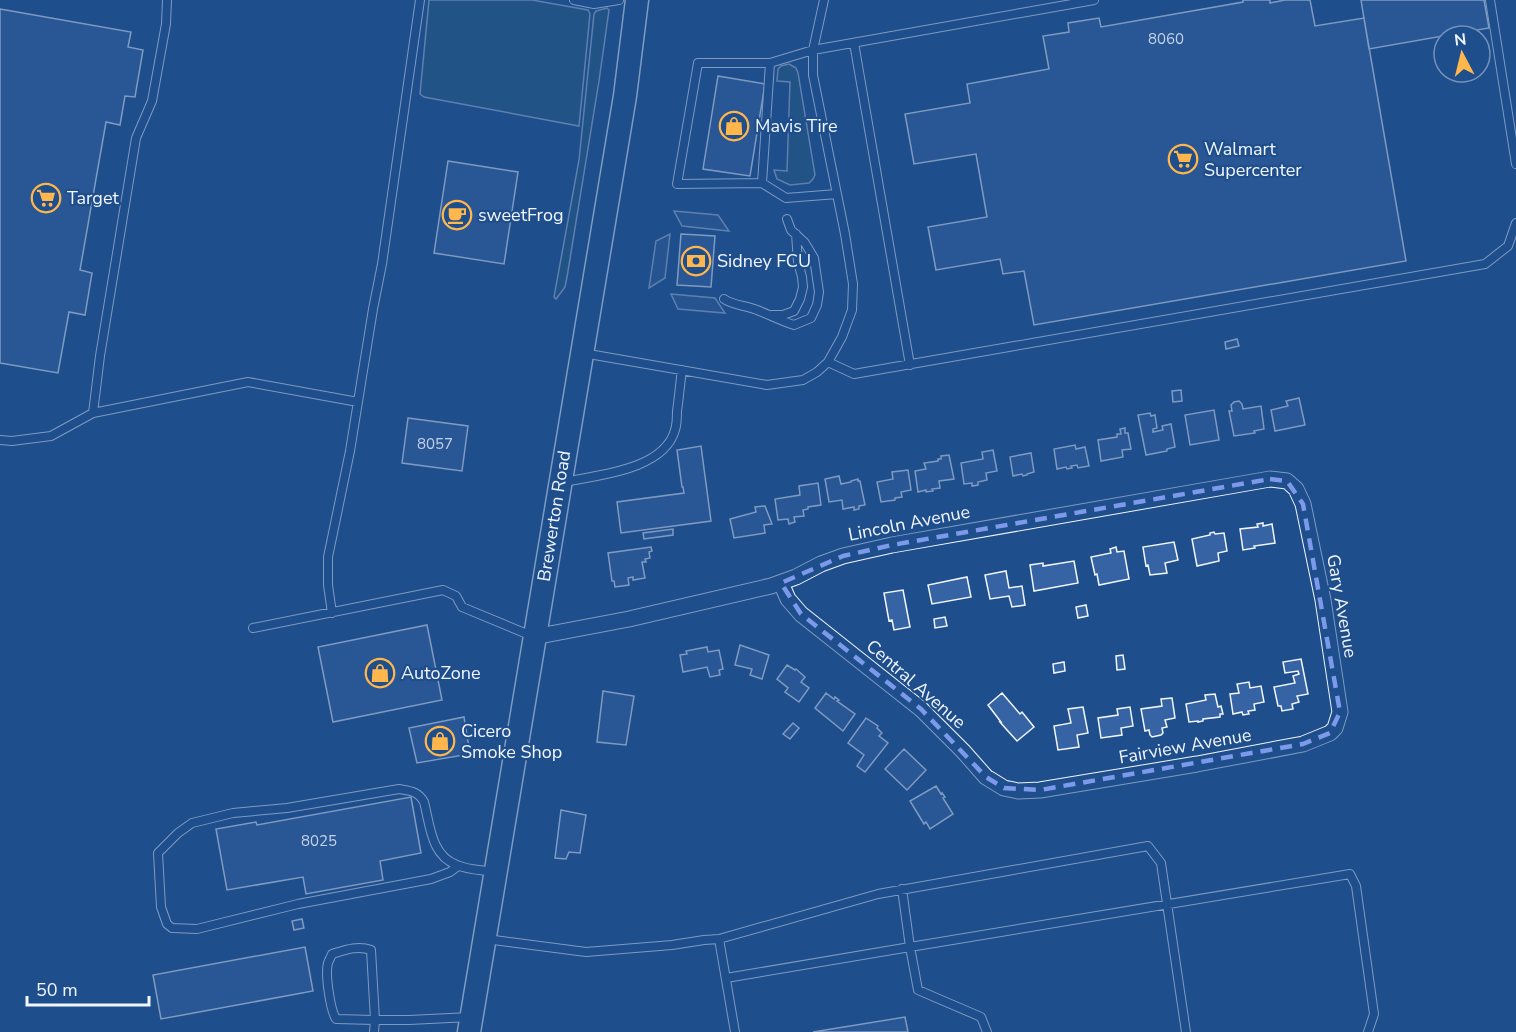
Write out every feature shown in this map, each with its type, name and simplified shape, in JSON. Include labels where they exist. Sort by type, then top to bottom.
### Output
[{"type":"main road","name":"Brewerton Road","points":[[470,1024],[625,96],[637,0]]},
{"type":"street","name":"Lincoln Avenue","points":[[534,637],[629,619],[771,586],[843,556],[903,543],[1270,479],[1287,481],[1296,489]]},
{"type":"street","name":"Gary Avenue","points":[[1296,489],[1303,504],[1323,600],[1340,712],[1334,730]]},
{"type":"street","name":"Central Avenue","points":[[781,583],[788,599],[801,615],[921,709],[986,777],[1004,788],[1017,791],[1040,790]]},
{"type":"street","name":"Fairview Avenue","points":[[1040,790],[1303,744],[1334,730]]},
{"type":"lane","points":[[93,413],[100,356],[136,138],[152,101],[166,24],[167,0]]},
{"type":"lane","points":[[332,612],[328,585],[328,557],[350,451],[382,264],[420,0]]},
{"type":"lane","points":[[574,0],[594,4],[619,0]]},
{"type":"lane","points":[[582,352],[766,385],[803,380],[828,362],[842,337],[852,310],[853,284],[813,75],[813,50],[824,0]]},
{"type":"lane","points":[[837,194],[786,198],[762,183],[677,184],[698,63],[770,63],[813,50],[1094,0]]},
{"type":"lane","points":[[1490,0],[1516,164]]},
{"type":"lane","points":[[854,43],[909,365]]},
{"type":"lane","points":[[762,183],[770,63]]},
{"type":"lane","points":[[724,299],[731,304],[755,309],[794,325],[811,318],[818,305],[819,292],[814,258],[805,243],[791,230],[787,219]]},
{"type":"lane","points":[[828,362],[854,374],[1485,264],[1508,246],[1516,223]]},
{"type":"lane","points":[[767,315],[783,315],[794,310],[802,293],[796,234]]},
{"type":"lane","points":[[560,483],[626,469],[658,454],[669,443],[675,429],[682,370]]},
{"type":"lane","points":[[0,440],[12,441],[51,435],[93,413],[248,382],[358,402]]},
{"type":"lane","points":[[253,628],[443,590],[456,596],[462,607],[534,637]]},
{"type":"lane","points":[[458,866],[450,872],[431,879],[298,904],[197,929],[172,928],[167,924],[161,907],[158,853],[192,823],[233,813],[287,808],[399,789],[411,791],[422,797],[431,834],[444,859],[458,866],[495,873]]},
{"type":"lane","points":[[484,939],[586,952],[719,939],[878,894],[1148,846],[1161,863],[1186,1032]]},
{"type":"lane","points":[[726,978],[1350,874],[1356,886],[1374,1014],[1368,1032]]},
{"type":"lane","points":[[902,889],[918,990],[981,1017],[987,1032]]},
{"type":"lane","points":[[719,939],[735,1032]]},
{"type":"lane","points":[[374,1032],[375,1020],[371,950],[365,947],[354,948],[332,954],[328,964],[328,976],[332,1012],[336,1019],[375,1020],[409,1020],[470,1024]]},
{"type":"highlighted area","points":[[1270,479],[1287,481],[1303,504],[1340,712],[1330,733],[1303,744],[1040,790],[1004,788],[986,777],[921,709],[801,614],[781,583],[843,556],[892,545]]},
{"type":"shaded area","points":[[429,0],[532,0],[588,10],[590,14],[579,126],[424,97],[420,94]]},
{"type":"shaded area","points":[[607,8],[609,10],[599,81],[567,277],[565,287],[556,299],[554,297],[579,160],[594,14],[596,11]]},
{"type":"shaded area","points":[[789,64],[796,68],[798,73],[815,175],[809,183],[790,185],[777,179],[774,170],[787,171],[790,82],[777,81],[778,69]]},
{"type":"shaded area","points":[[674,211],[718,215],[729,231],[682,226]]},
{"type":"shaded area","points":[[670,234],[665,278],[649,288],[656,241]]},
{"type":"shaded area","points":[[671,294],[715,298],[725,313],[678,309]]},
{"type":"building","name":"Walmart Supercenter","points":[[1243,0],[1270,0],[1270,3],[1285,0],[1310,0],[1315,26],[1364,18],[1406,261],[1034,325],[1024,271],[1003,274],[1000,259],[936,270],[928,227],[987,217],[976,154],[914,164],[905,114],[970,103],[967,84],[1049,69],[1043,36],[1069,32],[1068,23],[1099,18],[1101,27],[1243,2]]},
{"type":"building","points":[[1361,0],[1484,0],[1488,24],[1432,24],[1432,38],[1369,49]]},
{"type":"building","name":"Target","points":[[0,9],[131,32],[128,47],[143,50],[135,97],[125,96],[120,125],[106,122],[80,270],[92,273],[85,315],[69,312],[58,373],[0,363]]},
{"type":"building","name":"Mavis Tire","points":[[718,76],[765,84],[750,176],[703,169]]},
{"type":"building","points":[[448,161],[518,172],[504,264],[434,253]]},
{"type":"building","points":[[681,234],[715,236],[711,287],[677,285]]},
{"type":"building","points":[[1237,339],[1239,346],[1226,349],[1225,342]]},
{"type":"building","points":[[1181,390],[1182,401],[1173,402],[1172,391]]},
{"type":"building","points":[[1299,398],[1305,425],[1275,431],[1271,410],[1288,406],[1286,401]]},
{"type":"building","points":[[1239,401],[1243,409],[1261,406],[1264,429],[1254,431],[1255,433],[1234,436],[1229,411],[1232,411],[1231,405],[1234,402]]},
{"type":"building","points":[[1214,410],[1219,440],[1190,445],[1185,415]]},
{"type":"building","points":[[1150,413],[1151,416],[1155,415],[1157,428],[1153,429],[1153,432],[1163,430],[1162,426],[1171,424],[1175,447],[1146,455],[1138,415]]},
{"type":"building","points":[[408,418],[468,426],[462,471],[402,463]]},
{"type":"building","points":[[1125,428],[1131,449],[1122,450],[1123,457],[1101,461],[1098,440],[1117,437],[1117,434],[1121,434],[1120,429]]},
{"type":"building","points":[[1075,445],[1076,449],[1085,447],[1089,466],[1078,468],[1077,465],[1067,469],[1066,467],[1057,469],[1054,449]]},
{"type":"building","points":[[701,446],[711,521],[621,533],[617,502],[684,493],[677,450]]},
{"type":"building","points":[[993,450],[997,471],[986,473],[987,480],[978,482],[978,485],[964,484],[961,463],[983,459],[982,452]]},
{"type":"building","points":[[1031,453],[1034,472],[1023,476],[1022,474],[1013,476],[1010,457]]},
{"type":"building","points":[[949,455],[954,479],[939,481],[940,488],[932,489],[933,491],[918,492],[915,471],[926,469],[924,463],[938,461],[941,456]]},
{"type":"building","points":[[908,470],[911,490],[901,492],[902,497],[895,498],[895,500],[881,502],[877,482],[893,479],[892,472]]},
{"type":"building","points":[[839,476],[841,484],[858,479],[860,481],[865,505],[854,510],[854,507],[843,509],[842,500],[829,502],[825,479]]},
{"type":"building","points":[[818,483],[821,505],[803,510],[804,516],[794,517],[795,522],[789,524],[788,519],[778,520],[775,499],[800,495],[799,486]]},
{"type":"building","points":[[765,506],[772,524],[764,525],[765,533],[734,538],[730,519],[756,512],[755,507]]},
{"type":"building","points":[[1263,523],[1263,526],[1272,524],[1275,543],[1243,550],[1240,529],[1258,527],[1257,524]]},
{"type":"building","points":[[673,529],[673,535],[644,539],[643,533]]},
{"type":"building","points":[[1214,532],[1215,534],[1224,533],[1227,551],[1218,553],[1219,561],[1197,566],[1192,539]]},
{"type":"building","points":[[1174,542],[1178,560],[1165,563],[1167,573],[1150,575],[1143,547]]},
{"type":"building","points":[[651,547],[650,558],[642,562],[645,578],[633,580],[633,577],[628,578],[629,585],[615,587],[608,553]]},
{"type":"building","points":[[1116,547],[1117,552],[1124,551],[1129,579],[1099,585],[1091,557],[1111,553],[1110,549]]},
{"type":"building","points":[[1074,561],[1078,583],[1034,591],[1030,565],[1043,563],[1043,566]]},
{"type":"building","points":[[1006,571],[1009,588],[1022,586],[1025,605],[1012,607],[1009,596],[990,599],[985,575]]},
{"type":"building","points":[[967,577],[971,597],[932,604],[928,585]]},
{"type":"building","points":[[903,590],[910,627],[894,630],[892,620],[889,621],[884,593]]},
{"type":"building","points":[[1086,605],[1088,616],[1078,618],[1076,607]]},
{"type":"building","points":[[945,617],[947,626],[935,628],[934,619]]},
{"type":"building","name":"AutoZone","points":[[427,625],[442,700],[333,722],[318,647]]},
{"type":"building","points":[[740,645],[769,655],[762,679],[750,675],[752,669],[735,665]]},
{"type":"building","points":[[707,647],[708,652],[719,650],[723,669],[719,670],[720,675],[710,677],[707,667],[683,672],[680,655],[687,654],[686,651]]},
{"type":"building","points":[[1123,655],[1125,669],[1117,670],[1116,656]]},
{"type":"building","points":[[1301,659],[1308,694],[1297,696],[1299,702],[1292,704],[1293,709],[1282,711],[1281,706],[1278,706],[1274,687],[1295,683],[1293,676],[1299,674],[1298,671],[1285,673],[1283,662]]},
{"type":"building","points":[[1064,662],[1065,671],[1054,673],[1053,664]]},
{"type":"building","points":[[787,665],[805,677],[801,682],[809,688],[799,702],[785,692],[788,688],[777,679]]},
{"type":"building","points":[[1249,682],[1250,688],[1261,686],[1264,702],[1254,704],[1255,710],[1248,711],[1249,714],[1243,715],[1242,712],[1233,714],[1230,694],[1239,693],[1237,684]]},
{"type":"building","points":[[603,691],[634,696],[626,745],[597,742]]},
{"type":"building","points":[[826,693],[834,699],[835,697],[855,714],[843,731],[815,708]]},
{"type":"building","points":[[1002,693],[1034,727],[1017,741],[988,705]]},
{"type":"building","points":[[1215,694],[1218,707],[1221,706],[1223,714],[1220,714],[1220,717],[1203,719],[1203,721],[1189,722],[1186,704],[1206,700],[1205,695]]},
{"type":"building","points":[[1172,698],[1175,718],[1165,720],[1167,727],[1162,728],[1163,733],[1152,737],[1149,730],[1145,731],[1141,709],[1162,706],[1161,699]]},
{"type":"building","points":[[1083,707],[1088,733],[1077,735],[1079,747],[1058,750],[1054,726],[1071,723],[1068,709]]},
{"type":"building","points":[[1130,707],[1133,726],[1121,728],[1122,735],[1101,738],[1098,718],[1118,715],[1117,709]]},
{"type":"building","name":"Cicero Smoke Shop","points":[[464,717],[470,754],[417,763],[409,728]]},
{"type":"building","points":[[866,718],[878,726],[877,728],[882,733],[879,736],[888,743],[865,772],[857,766],[864,755],[848,743]]},
{"type":"building","points":[[793,723],[799,728],[790,739],[783,734]]},
{"type":"building","points":[[904,749],[926,770],[907,790],[885,769]]},
{"type":"building","points":[[936,786],[945,797],[943,798],[953,814],[930,829],[926,822],[924,824],[910,801]]},
{"type":"building","points":[[411,797],[421,853],[380,861],[383,880],[306,894],[303,877],[227,890],[216,829],[256,822],[257,825]]},
{"type":"building","points":[[561,810],[586,815],[580,853],[569,852],[566,859],[555,858]]},
{"type":"building","points":[[302,919],[304,928],[294,930],[292,921]]},
{"type":"building","points":[[305,947],[313,991],[161,1019],[153,975]]},
{"type":"building","points":[[905,1017],[908,1032],[813,1032]]},
{"type":"place","name":"Mavis Tire","points":[[734,126]]},
{"type":"place","name":"Walmart Supercenter","points":[[1183,159]]},
{"type":"place","name":"Target","points":[[46,198]]},
{"type":"place","name":"sweetFrog","points":[[457,215]]},
{"type":"place","name":"Sidney FCU","points":[[696,261]]},
{"type":"place","name":"AutoZone","points":[[380,673]]},
{"type":"place","name":"Cicero Smoke Shop","points":[[440,741]]}]
